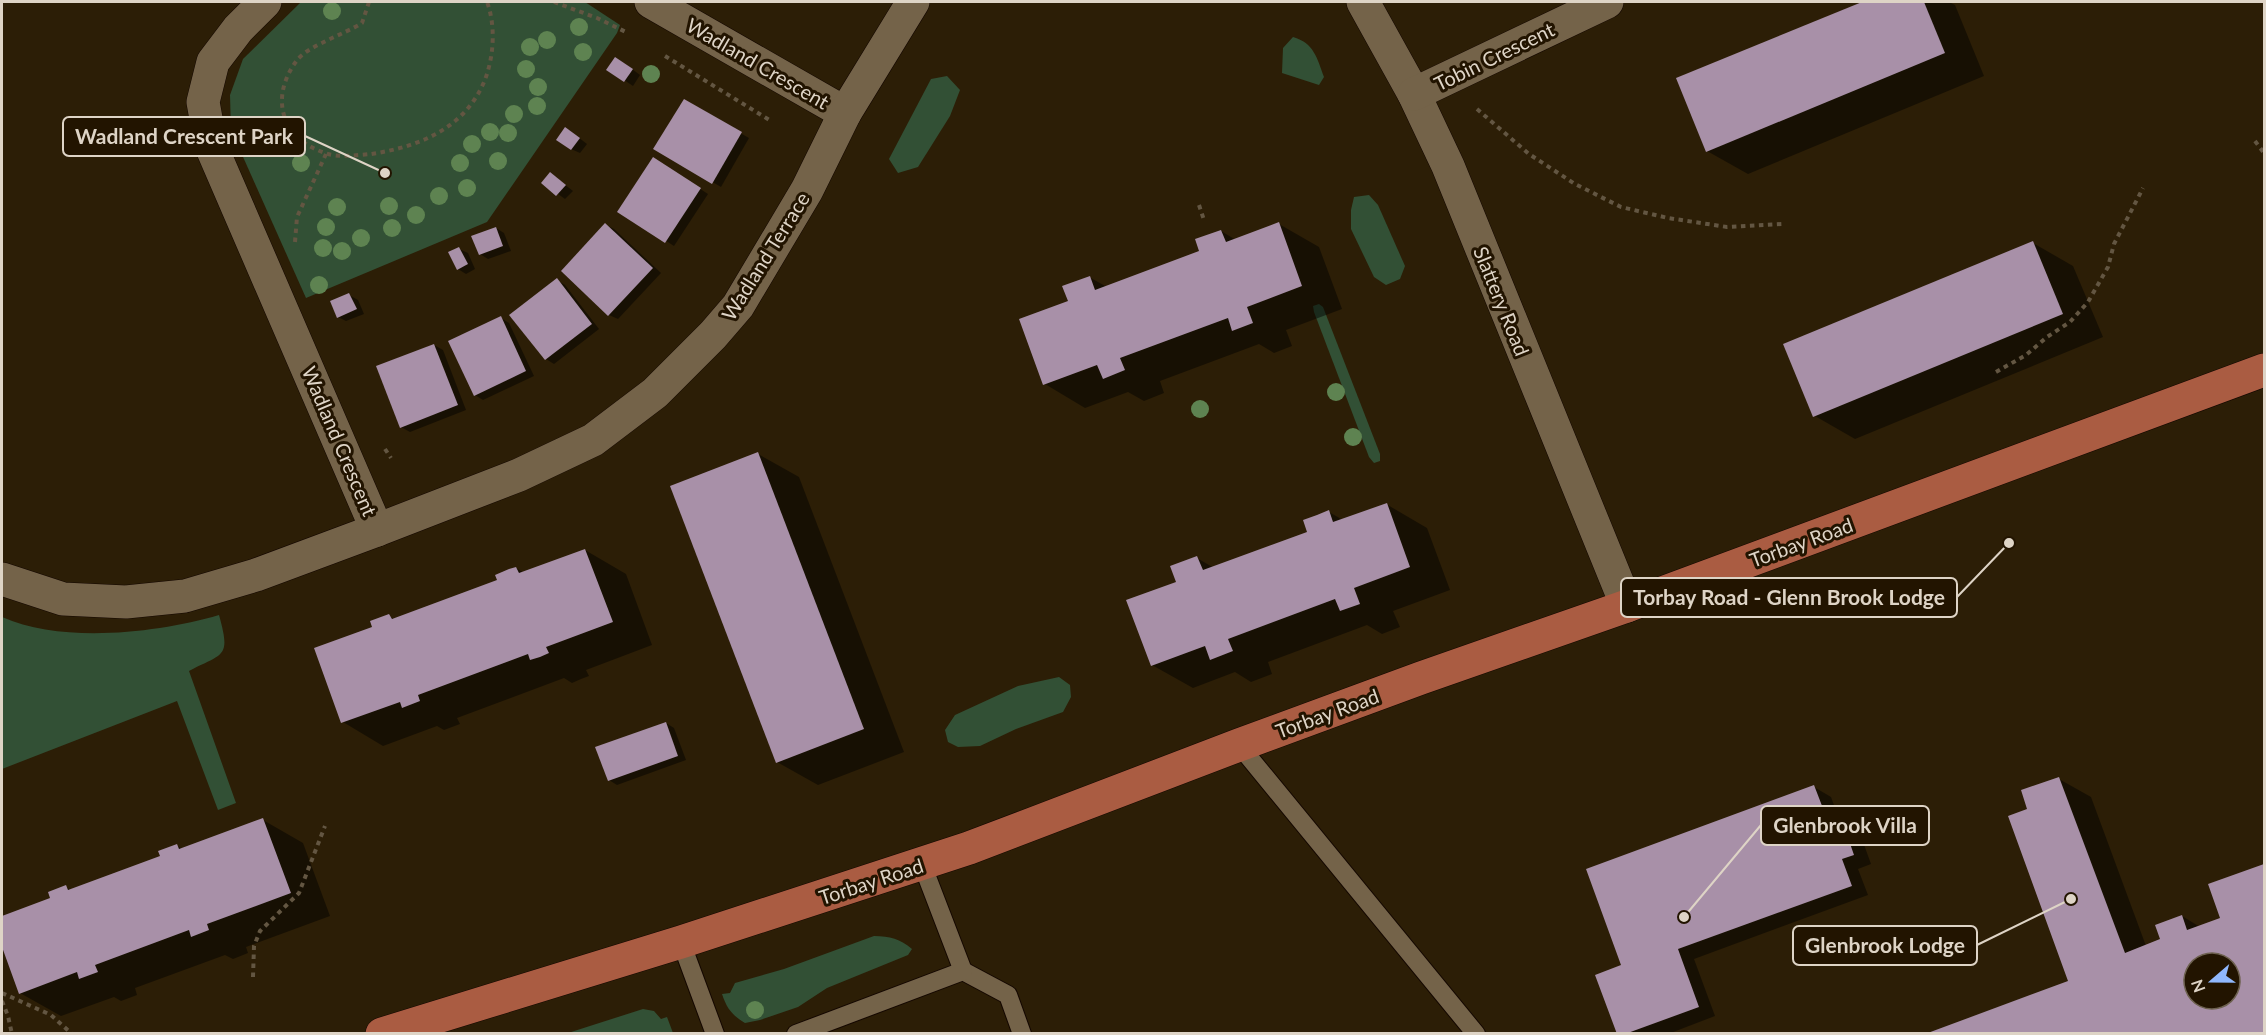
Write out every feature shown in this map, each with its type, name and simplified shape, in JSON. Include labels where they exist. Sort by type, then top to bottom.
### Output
[{"type":"main road","name":"Torbay Road","points":[[382,1034],[681,942],[922,864],[1421,678],[1627,606],[2265,370]]},
{"type":"street","name":"Wadland Crescent","points":[[2,579],[63,600],[126,602],[185,596],[256,575],[377,530],[211,146],[203,102],[213,62],[238,29],[265,2]]},
{"type":"street","name":"Wadland Crescent","points":[[651,2],[845,113],[913,2]]},
{"type":"street","name":"Slattery Road","points":[[1364,2],[1414,94],[1448,166],[1627,606]]},
{"type":"street","name":"Tobin Crescent","points":[[1414,94],[1608,2]]},
{"type":"street","name":"Wadland Terrace","points":[[377,530],[557,459],[593,440],[655,393],[713,335],[738,306],[807,190],[845,113]]},
{"type":"lane","points":[[1239,745],[1476,1034]]},
{"type":"lane","points":[[922,864],[963,971],[1008,995],[1022,1034]]},
{"type":"lane","points":[[681,942],[715,1034]]},
{"type":"lane","points":[[797,1033],[963,971]]},
{"type":"path","points":[[369,2],[362,23],[299,57],[287,77],[281,106],[286,126],[301,140],[326,154],[357,155],[400,150],[434,136],[458,121],[478,98],[490,69],[493,35],[489,2]]},
{"type":"path","points":[[554,2],[597,18],[630,35]]},
{"type":"path","points":[[660,53],[771,121]]},
{"type":"path","points":[[1477,109],[1528,154],[1575,184],[1621,207],[1668,218],[1727,227],[1782,224]]},
{"type":"path","points":[[2255,141],[2265,153]]},
{"type":"path","points":[[295,246],[297,217],[326,154]]},
{"type":"path","points":[[1996,372],[2026,355],[2047,337],[2070,322],[2088,302],[2108,267],[2114,244],[2143,188]]},
{"type":"path","points":[[1199,205],[1204,220]]},
{"type":"path","points":[[379,439],[391,458]]},
{"type":"path","points":[[253,977],[254,946],[260,931],[299,893],[325,826]]},
{"type":"path","points":[[2,993],[51,1015],[72,1034]]},
{"type":"path","points":[[2,1001],[12,1034]]},
{"type":"green space","points":[[301,2],[585,2],[620,25],[617,33],[487,222],[306,298],[231,130],[230,95],[243,59]]},
{"type":"green space","points":[[1293,37],[1306,43],[1314,52],[1324,77],[1319,85],[1282,73],[1283,48]]},
{"type":"green space","points":[[947,76],[960,90],[950,116],[918,167],[898,173],[889,159],[931,79]]},
{"type":"green space","points":[[1369,195],[1378,205],[1405,266],[1400,279],[1386,285],[1374,277],[1351,229],[1354,197]]},
{"type":"green space","points":[[1319,304],[1323,307],[1380,454],[1380,461],[1374,463],[1369,457],[1314,312],[1313,306]]},
{"type":"green space","points":[[219,615],[224,639],[222,652],[217,657],[189,671],[236,803],[218,810],[177,701],[2,769],[2,617],[53,631],[110,633],[168,627]]},
{"type":"green space","points":[[1059,677],[1070,685],[1071,697],[1063,712],[1016,729],[980,746],[958,747],[948,742],[945,730],[955,715],[1018,686]]},
{"type":"green space","points":[[874,936],[894,939],[912,949],[908,955],[827,988],[798,1007],[760,1020],[745,1023],[728,1008],[722,994],[730,993],[735,983],[784,969]]},
{"type":"green space","points":[[643,1009],[654,1011],[661,1019],[667,1017],[673,1033],[568,1033]]},
{"type":"building","points":[[1862,2],[1924,2],[1945,53],[1706,152],[1676,78]]},
{"type":"building","points":[[615,57],[633,69],[624,82],[606,70]]},
{"type":"building","points":[[684,99],[742,132],[712,184],[653,149]]},
{"type":"building","points":[[565,127],[580,138],[571,150],[556,140]]},
{"type":"building","points":[[653,157],[701,188],[665,243],[617,212]]},
{"type":"building","points":[[550,172],[566,185],[556,196],[541,183]]},
{"type":"building","points":[[1279,222],[1302,286],[1247,307],[1253,323],[1232,331],[1228,318],[1120,358],[1125,370],[1103,379],[1097,365],[1043,385],[1019,319],[1068,301],[1062,286],[1090,276],[1095,290],[1199,251],[1195,239],[1221,230],[1226,242]]},
{"type":"building","points":[[605,223],[653,268],[608,316],[561,271]]},
{"type":"building","points":[[496,227],[503,246],[479,255],[471,236]]},
{"type":"building","points":[[2033,241],[2063,314],[1813,417],[1783,344]]},
{"type":"building","points":[[459,247],[468,264],[457,270],[448,252]]},
{"type":"building","points":[[557,278],[592,324],[545,360],[509,315]]},
{"type":"building","points":[[349,293],[357,309],[337,318],[330,301]]},
{"type":"building","points":[[501,316],[526,371],[474,396],[448,341]]},
{"type":"building","points":[[434,344],[458,405],[400,428],[376,366]]},
{"type":"building","points":[[758,452],[864,729],[776,763],[670,486]]},
{"type":"building","points":[[1387,503],[1410,567],[1354,588],[1360,604],[1340,611],[1335,599],[1228,639],[1233,651],[1210,660],[1205,646],[1151,666],[1126,600],[1176,582],[1170,566],[1197,556],[1203,570],[1307,532],[1303,520],[1329,510],[1333,522]]},
{"type":"building","points":[[585,549],[613,622],[546,647],[549,653],[540,657],[530,660],[528,654],[418,695],[420,701],[402,708],[400,702],[341,723],[314,648],[372,627],[370,621],[389,614],[392,619],[497,580],[495,575],[509,569],[516,567],[519,573]]},
{"type":"building","points":[[666,722],[678,756],[608,781],[595,747]]},
{"type":"building","points":[[2059,777],[2125,953],[2160,939],[2155,925],[2182,915],[2187,930],[2220,918],[2208,884],[2264,864],[2264,1034],[1925,1034],[2068,981],[2008,816],[2027,809],[2021,790]]},
{"type":"building","points":[[1814,785],[1824,811],[1837,806],[1854,855],[1842,859],[1852,886],[1678,949],[1699,1007],[1625,1034],[1617,1034],[1595,975],[1621,965],[1586,869]]},
{"type":"building","points":[[263,818],[291,893],[207,924],[209,930],[191,937],[189,930],[95,965],[98,972],[79,979],[77,972],[19,994],[2,947],[2,916],[50,898],[48,892],[66,885],[68,890],[160,856],[158,851],[177,844],[179,849]]},
{"type":"place","name":"Wadland Crescent Park","points":[[385,173]]},
{"type":"place","name":"Torbay Road - Glenn Brook Lodge","points":[[2009,543]]},
{"type":"place","name":"Glenbrook Lodge","points":[[2071,899]]},
{"type":"place","name":"Glenbrook Villa","points":[[1684,917]]}]
